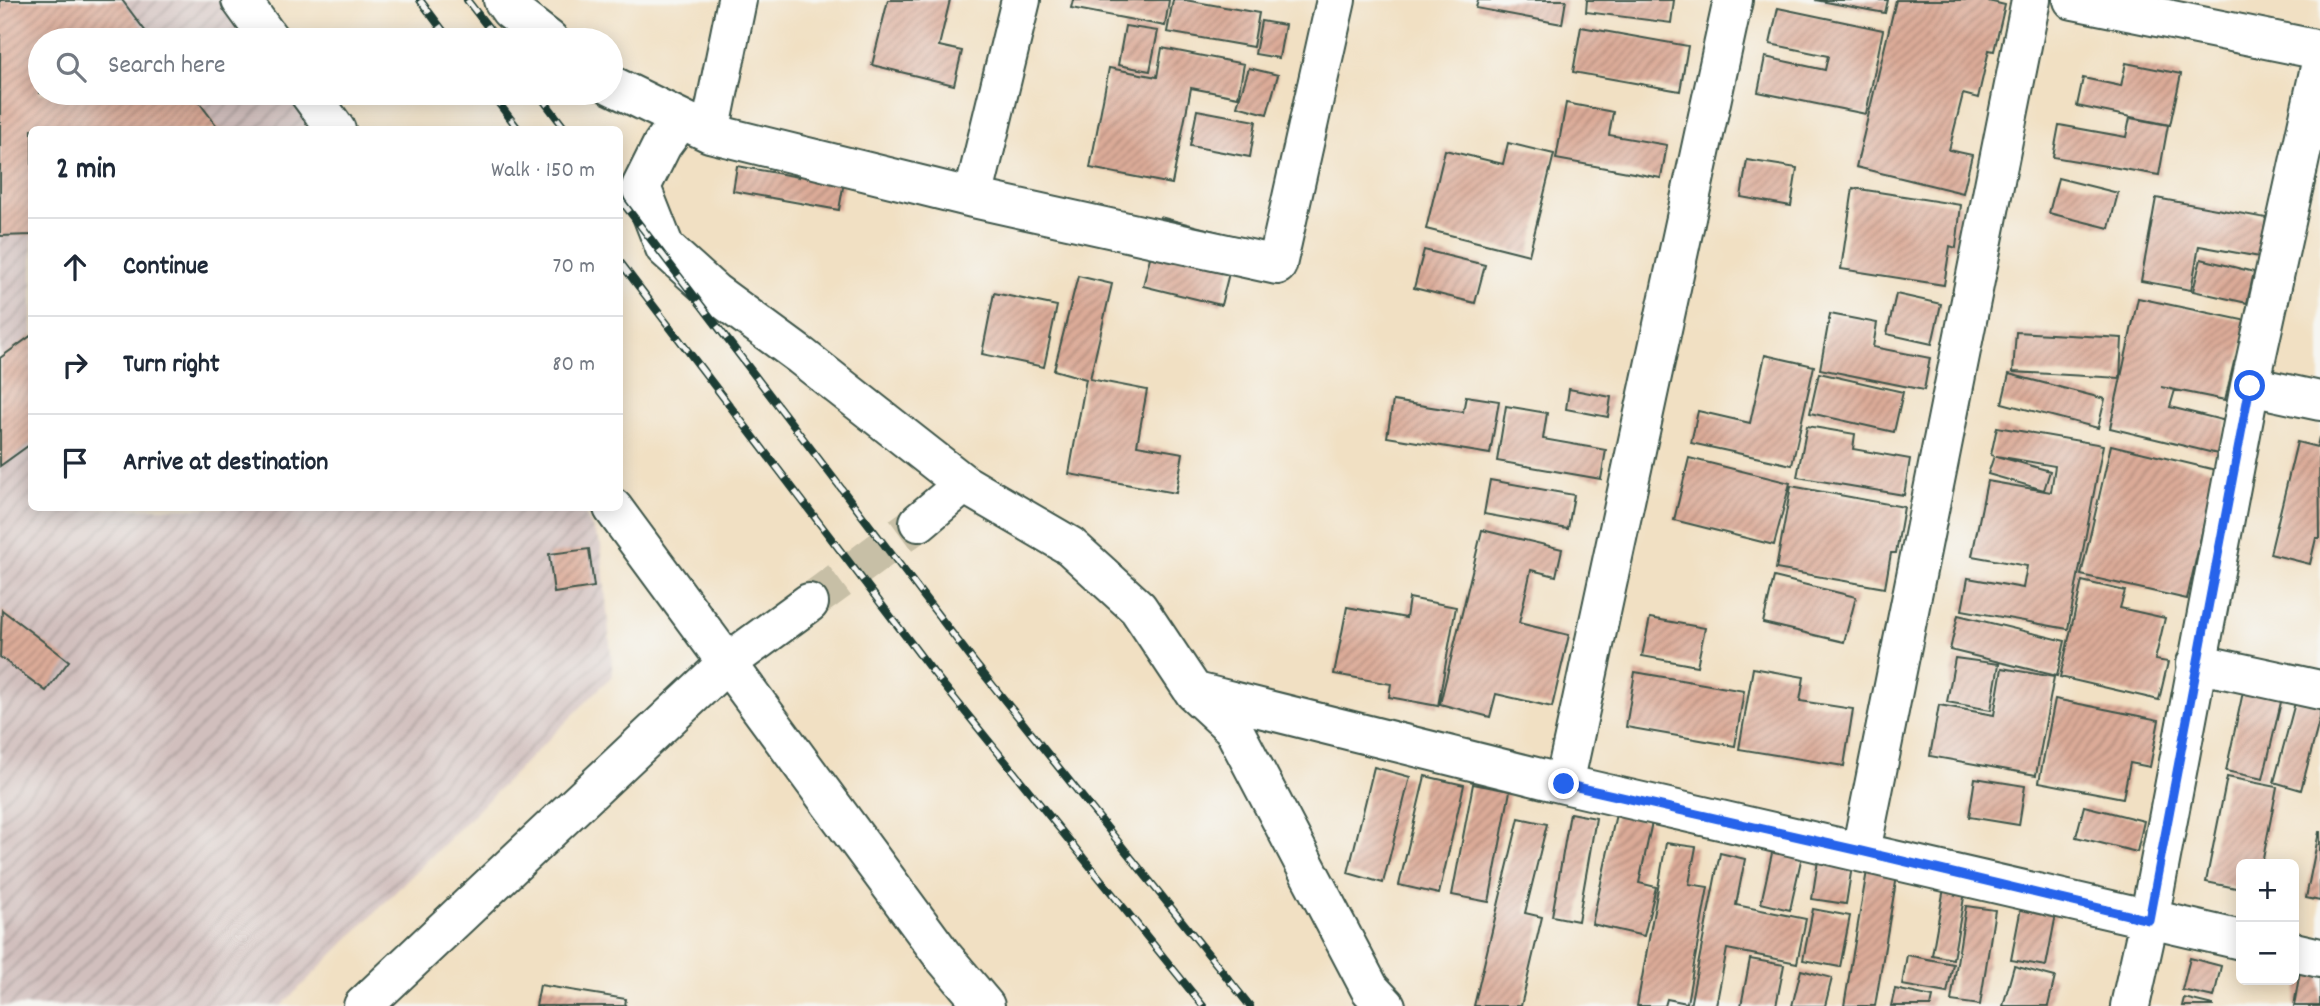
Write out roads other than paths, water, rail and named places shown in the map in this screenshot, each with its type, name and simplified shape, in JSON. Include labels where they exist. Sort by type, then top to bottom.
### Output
[{"type":"street","points":[[241,0],[261,28]]},
{"type":"street","points":[[503,0],[510,10],[533,28]]},
{"type":"street","points":[[737,0],[696,126],[662,145],[640,187],[666,248],[715,293],[801,356],[964,484],[1070,545],[1138,608],[1194,692],[1233,728],[1370,989],[1385,1006]]},
{"type":"street","points":[[973,198],[1021,0]]},
{"type":"street","points":[[623,91],[696,126],[973,198],[1277,265],[1336,0]]},
{"type":"street","points":[[1564,784],[1733,0]]},
{"type":"street","points":[[1861,851],[2031,0]]},
{"type":"street","points":[[2073,0],[2320,65],[2250,386],[2149,920],[2130,1006]]},
{"type":"street","points":[[318,105],[333,126]]},
{"type":"street","points":[[2250,386],[2320,401]]},
{"type":"street","points":[[919,522],[964,484]]},
{"type":"street","points":[[615,511],[942,955],[985,1006]]},
{"type":"street","points":[[363,1006],[727,663],[809,603]]},
{"type":"street","points":[[2196,663],[2320,690]]},
{"type":"street","points":[[1194,692],[1564,784],[2236,939]]},
{"type":"street","points":[[2299,953],[2320,958]]},
{"type":"tunnel","points":[[809,603],[919,522]]},
{"type":"railway","points":[[420,0],[441,28]]},
{"type":"railway","points":[[467,0],[489,28]]},
{"type":"railway","points":[[500,105],[516,126]]},
{"type":"railway","points":[[547,105],[563,126]]},
{"type":"railway","points":[[623,203],[974,662],[1250,1006]]},
{"type":"railway","points":[[623,266],[933,672],[1203,1006]]}]
